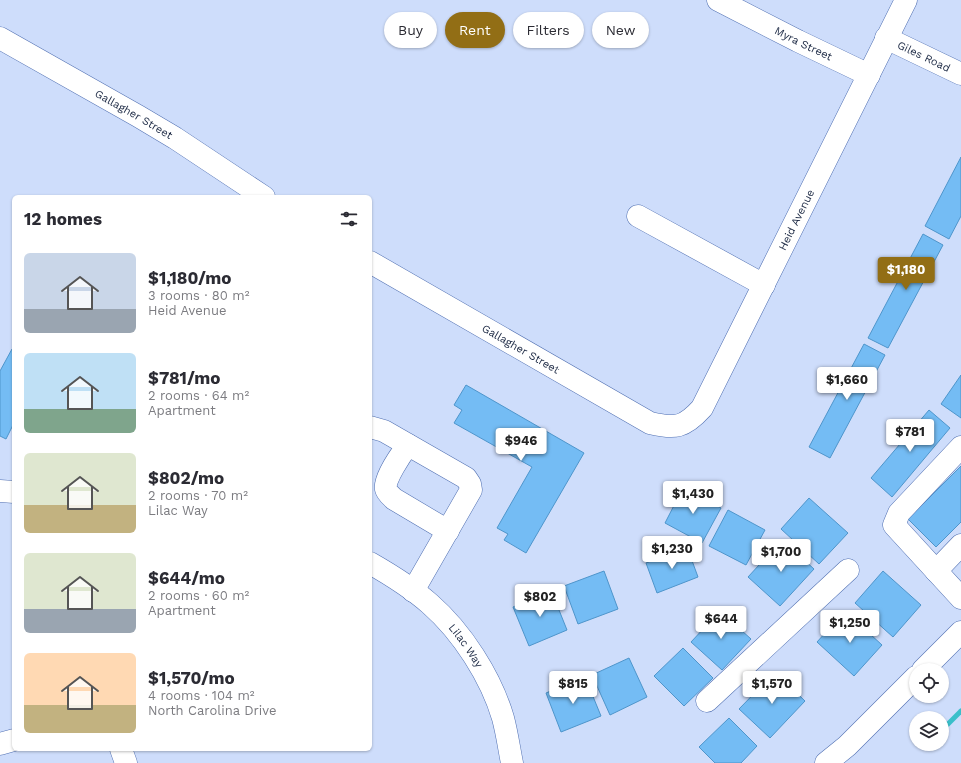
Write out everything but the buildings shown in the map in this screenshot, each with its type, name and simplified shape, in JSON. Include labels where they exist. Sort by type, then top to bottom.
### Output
[{"type":"street","name":"Myra Street","points":[[718,0],[869,75]]},
{"type":"street","name":"Heid Avenue","points":[[674,426],[683,424],[694,417],[702,408],[906,0]]},
{"type":"street","name":"Gallagher Street","points":[[0,38],[175,138],[261,195]]},
{"type":"street","name":"Giles Road","points":[[886,38],[961,74]]},
{"type":"street","points":[[638,216],[764,285]]},
{"type":"street","name":"Gallagher Street","points":[[372,263],[650,423],[666,427],[674,426]]},
{"type":"street","points":[[372,427],[384,431],[466,478],[470,484],[471,490],[413,591]]},
{"type":"street","points":[[408,445],[387,480],[385,488],[388,494],[394,499],[448,531]]},
{"type":"street","points":[[961,447],[899,513],[894,525],[961,598]]},
{"type":"street","points":[[0,491],[12,492]]},
{"type":"street","points":[[936,571],[961,545]]},
{"type":"street","name":"Lilac Way","points":[[372,564],[391,575],[430,605],[453,628],[476,659],[491,688],[502,718],[512,763]]},
{"type":"street","points":[[707,701],[848,570]]},
{"type":"street","points":[[930,663],[961,632]]},
{"type":"street","points":[[826,763],[847,746],[909,684]]},
{"type":"street","points":[[0,744],[12,741]]},
{"type":"street","points":[[121,751],[126,763]]},
{"type":"waterway","points":[[949,723],[961,711]]}]
